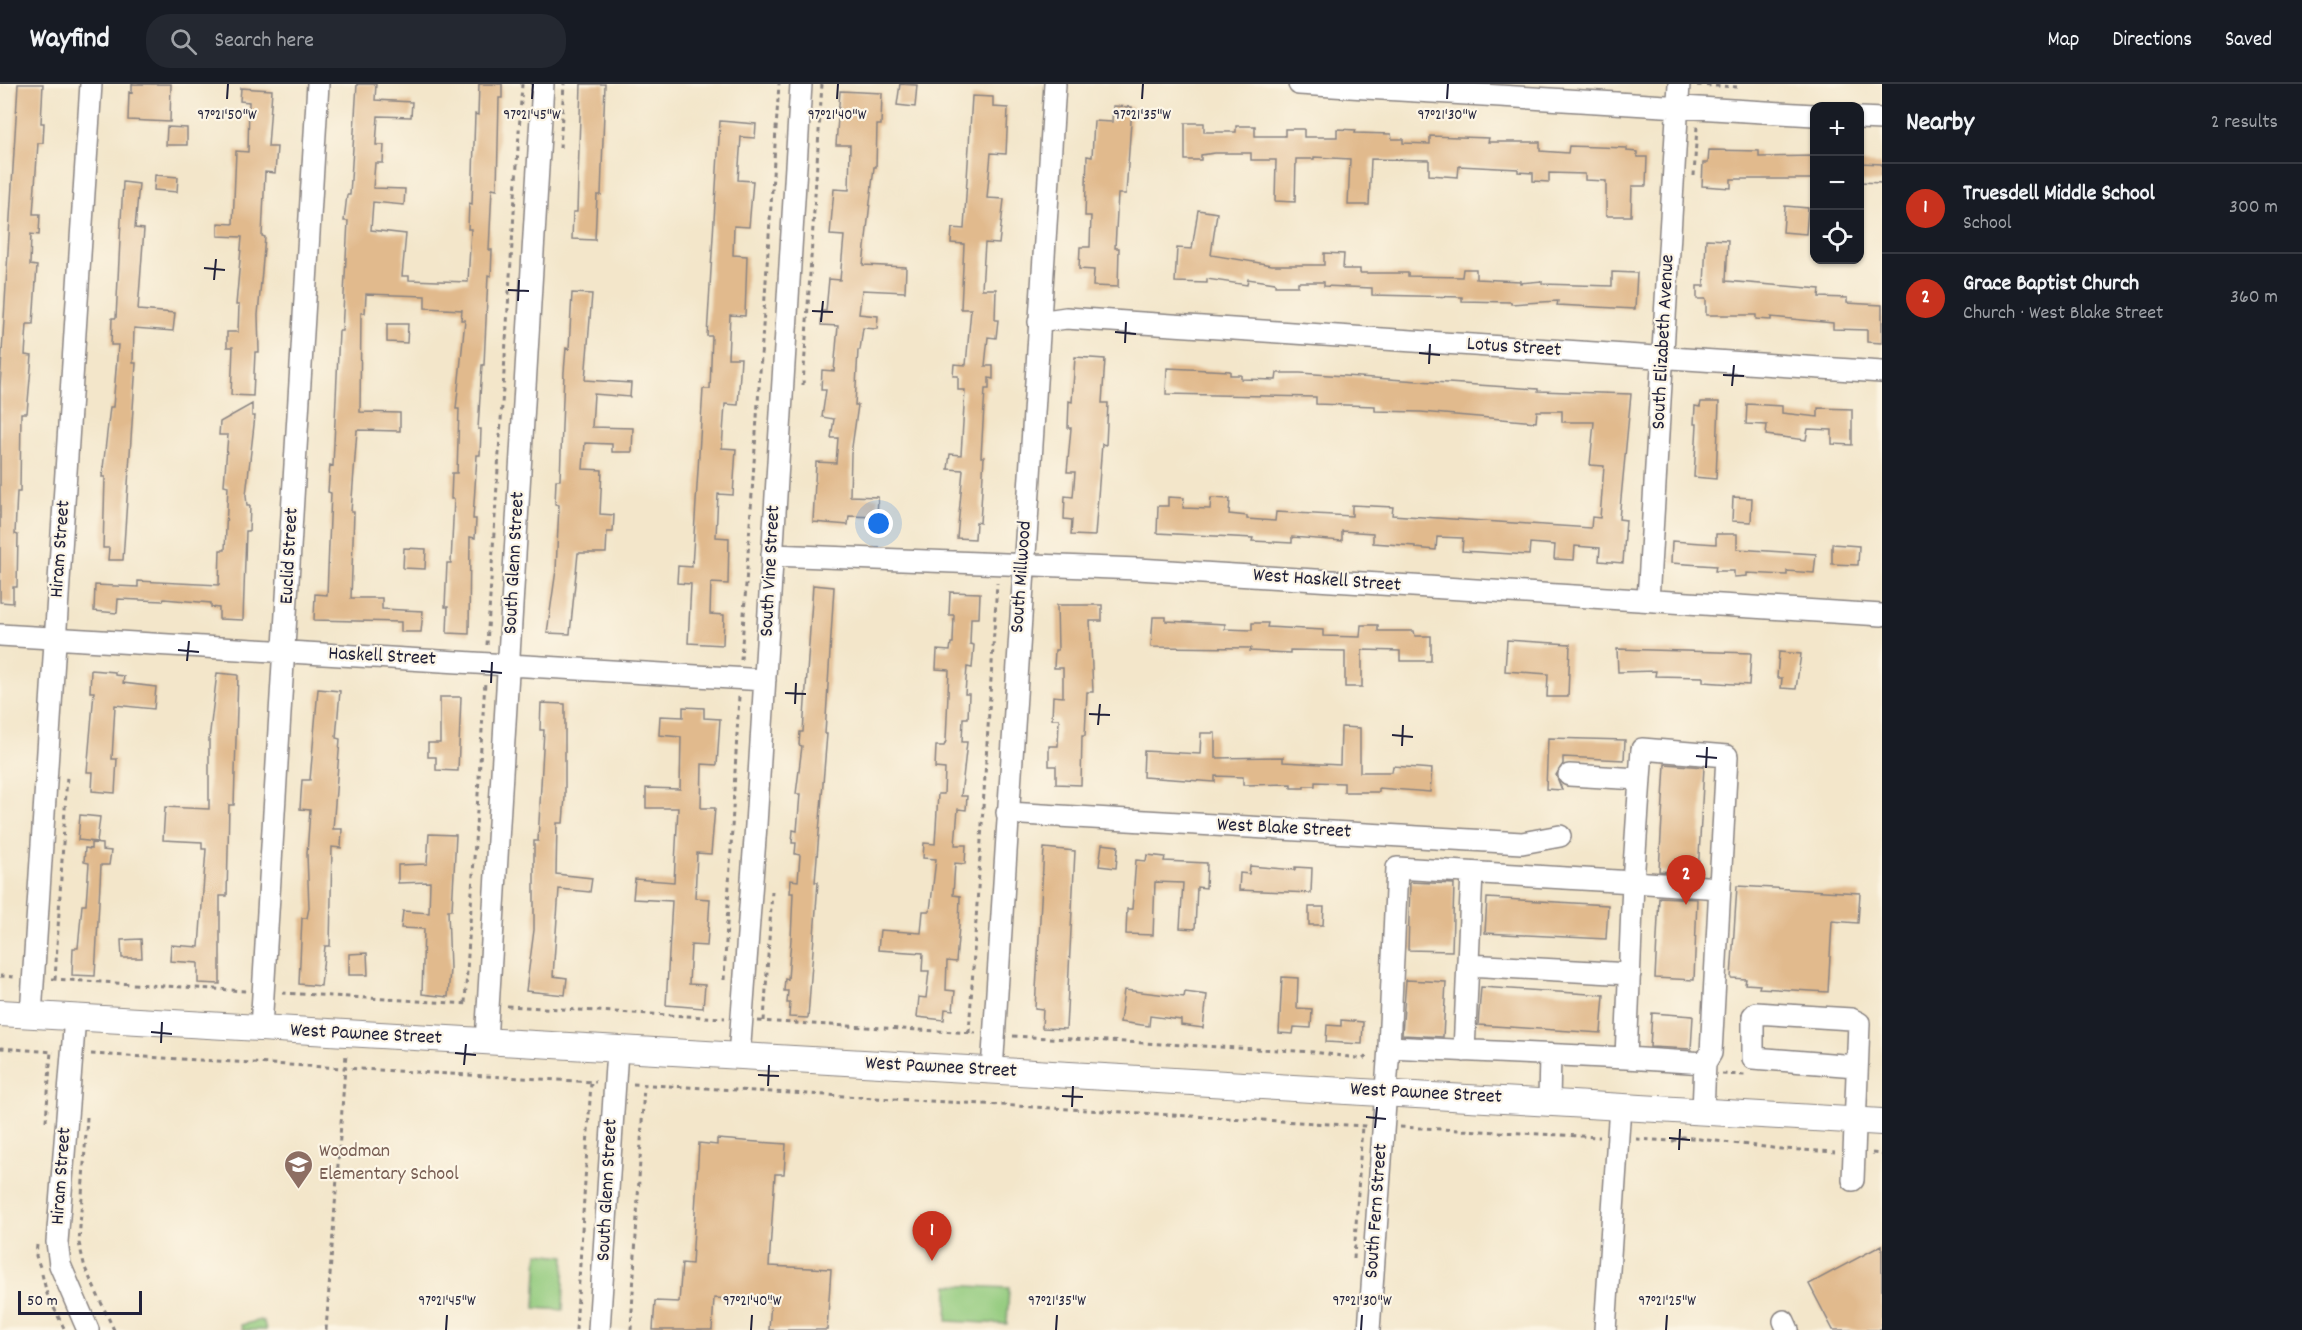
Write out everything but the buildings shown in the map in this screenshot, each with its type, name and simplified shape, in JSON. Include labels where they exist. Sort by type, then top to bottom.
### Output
[{"type":"main road","name":"West Pawnee Street","points":[[0,1013],[1870,1121]]},
{"type":"street","name":"Hiram Street","points":[[31,1015],[91,84]]},
{"type":"street","name":"Euclid Street","points":[[261,1028],[318,84]]},
{"type":"street","name":"South Glenn Street","points":[[486,1042],[543,84]]},
{"type":"street","name":"South Vine Street","points":[[739,1057],[732,1019],[765,680],[801,84]]},
{"type":"street","name":"South Millwood","points":[[992,1071],[1022,565],[1055,84]]},
{"type":"street","points":[[1299,84],[1420,88],[1810,115]]},
{"type":"street","name":"South Elizabeth Avenue","points":[[1648,600],[1679,84]]},
{"type":"street","points":[[1864,118],[1882,119]]},
{"type":"street","name":"Lotus Street","points":[[1039,322],[1066,318],[1882,372]]},
{"type":"street","name":"West Haskell Street","points":[[772,555],[1138,569],[1882,615]]},
{"type":"street","name":"Haskell Street","points":[[0,635],[765,680]]},
{"type":"street","points":[[1626,1058],[1633,882],[1642,749],[1727,756],[1711,1053],[1705,1068],[1703,1111]]},
{"type":"street","points":[[1569,775],[1639,779]]},
{"type":"street","name":"West Blake Street","points":[[1007,813],[1522,843],[1560,836]]},
{"type":"street","name":"South Fern Street","points":[[1369,1330],[1373,1126],[1386,1092],[1398,868],[1472,873]]},
{"type":"street","points":[[1464,1051],[1472,873],[1720,888]]},
{"type":"street","points":[[1468,965],[1630,974]]},
{"type":"street","points":[[1853,1180],[1855,1153],[1870,1121],[1856,1066],[1858,1023],[1856,1020],[1756,1013],[1753,1016],[1753,1058],[1856,1066]]},
{"type":"street","name":"Hiram Street","points":[[75,1017],[82,1053],[57,1242],[60,1265],[88,1330]]},
{"type":"street","name":"South Glenn Street","points":[[599,1330],[616,1050]]},
{"type":"street","points":[[1389,1050],[1626,1058],[1705,1068]]},
{"type":"street","points":[[1549,1101],[1550,1055]]},
{"type":"street","points":[[1605,1330],[1620,1106]]},
{"type":"path","points":[[465,1003],[522,84]]},
{"type":"path","points":[[724,983],[740,678],[779,84]]},
{"type":"path","points":[[1689,85],[1737,87]]},
{"type":"path","points":[[969,1033],[997,579]]},
{"type":"path","points":[[0,976],[1314,1052],[1325,1056],[1363,1059],[1372,1052],[1389,1050]]},
{"type":"path","points":[[723,1006],[732,1019]]},
{"type":"path","points":[[326,1330],[347,1034]]},
{"type":"path","points":[[0,1048],[1373,1126],[1673,1141],[1683,1137],[1781,1149],[1882,1154]]},
{"type":"path","points":[[82,1053],[91,1066]]},
{"type":"path","points":[[1705,1068],[1751,1075]]},
{"type":"path","points":[[576,1330],[591,1082]]},
{"type":"path","points":[[631,1330],[644,1085]]},
{"type":"path","points":[[88,1113],[79,1243],[85,1268],[114,1330]]},
{"type":"path","points":[[1353,1262],[1373,1126]]},
{"type":"green space","points":[[538,1253],[565,1256],[563,1310],[535,1308]]},
{"type":"green space","points":[[948,1285],[1009,1288],[1007,1324],[947,1321]]},
{"type":"green space","points":[[260,1320],[264,1322],[266,1330],[242,1330],[241,1325]]},
{"type":"place","name":"Grace Baptist Church","points":[[1686,905]]},
{"type":"place","name":"Woodman Elementary School","points":[[298,1190]]},
{"type":"place","name":"Truesdell Middle School","points":[[932,1261]]}]
